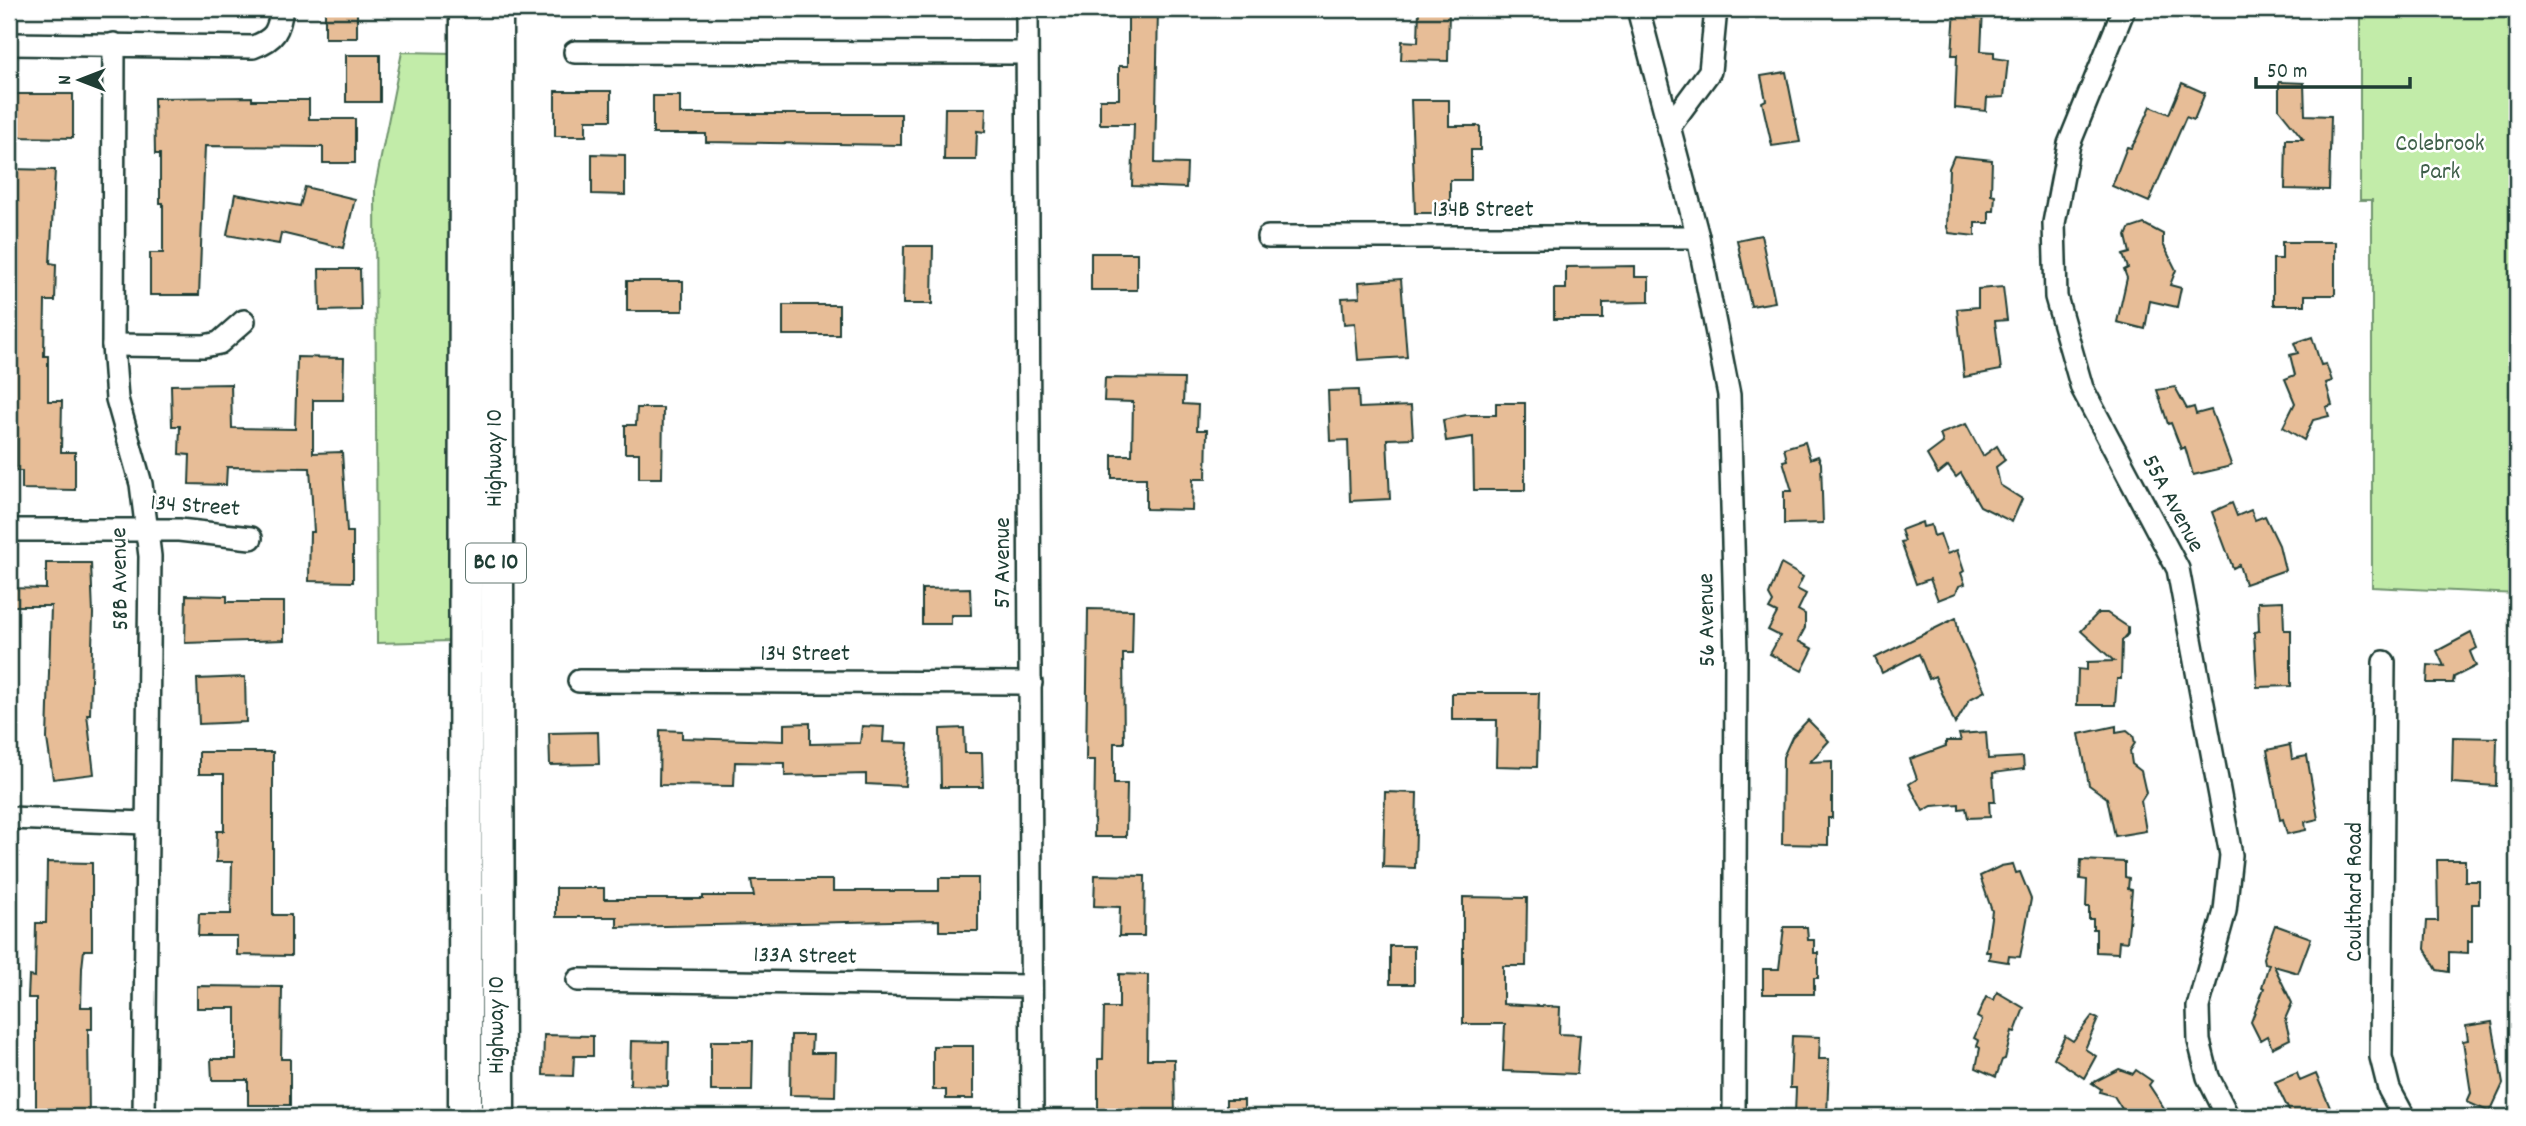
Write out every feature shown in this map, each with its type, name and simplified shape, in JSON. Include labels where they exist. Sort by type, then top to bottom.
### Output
[{"type":"highway","name":"Highway 10","points":[[466,9],[466,1117]]},
{"type":"highway","name":"Highway 10","points":[[496,9],[498,1117]]},
{"type":"street","points":[[9,44],[253,47],[268,42],[278,32],[282,9]]},
{"type":"street","name":"57 Avenue","points":[[1027,9],[1032,1117]]},
{"type":"street","name":"56 Avenue","points":[[1638,9],[1698,237],[1729,395],[1736,653],[1734,1117]]},
{"type":"street","points":[[1668,128],[1710,71],[1716,9]]},
{"type":"street","name":"55A Avenue","points":[[2124,9],[2069,144],[2054,223],[2056,297],[2082,388],[2178,569],[2231,855],[2225,911],[2198,1007],[2199,1041],[2208,1077],[2228,1117]]},
{"type":"street","name":"58B Avenue","points":[[114,44],[113,345],[117,399],[141,484],[150,556],[144,1117]]},
{"type":"street","points":[[575,52],[1027,52]]},
{"type":"street","name":"134B Street","points":[[1268,237],[1698,237]]},
{"type":"street","points":[[113,345],[204,346],[219,343],[244,321]]},
{"type":"street","name":"134 Street","points":[[9,530],[208,532],[251,538]]},
{"type":"street","name":"Coulthard Road","points":[[2384,662],[2381,1057],[2389,1089],[2404,1117]]},
{"type":"street","name":"134 Street","points":[[579,681],[1031,682]]},
{"type":"street","points":[[9,818],[146,823]]},
{"type":"street","name":"133A Street","points":[[578,980],[1031,986]]},
{"type":"green space","name":"Colebrook Park","points":[[2360,9],[2517,9],[2517,594],[2372,587],[2372,200],[2360,200]]},
{"type":"green space","points":[[402,52],[454,53],[451,641],[377,643],[375,187]]},
{"type":"building","points":[[325,9],[357,9],[357,38],[325,38]]},
{"type":"building","points":[[1128,9],[1158,9],[1155,163],[1187,164],[1186,188],[1132,186],[1134,124],[1100,124],[1100,99],[1119,99],[1119,66],[1128,66]]},
{"type":"building","points":[[1419,9],[1449,9],[1448,61],[1401,60],[1402,41],[1418,42]]},
{"type":"building","points":[[1955,9],[1983,9],[1981,51],[1994,52],[1994,58],[2008,60],[2004,97],[1987,98],[1986,111],[1955,108],[1957,55],[1952,55]]},
{"type":"building","points":[[346,55],[380,55],[380,102],[346,102]]},
{"type":"building","points":[[1786,72],[1800,142],[1772,146],[1762,102],[1766,100],[1761,76]]},
{"type":"building","points":[[2279,82],[2304,83],[2305,115],[2331,116],[2329,190],[2285,189],[2286,139],[2303,139],[2279,109]]},
{"type":"building","points":[[2182,83],[2205,93],[2194,120],[2186,117],[2149,202],[2112,186],[2127,147],[2131,148],[2136,140],[2151,106],[2169,114]]},
{"type":"building","points":[[555,91],[611,91],[611,120],[586,120],[586,136],[555,136]]},
{"type":"building","points":[[73,94],[73,138],[9,137],[9,96]]},
{"type":"building","points":[[653,96],[680,96],[680,114],[901,114],[901,145],[706,142],[706,134],[653,134]]},
{"type":"building","points":[[252,97],[252,100],[309,100],[309,119],[355,119],[355,163],[323,163],[323,147],[205,146],[199,295],[150,295],[150,253],[163,253],[163,203],[160,203],[160,154],[155,154],[154,98]]},
{"type":"building","points":[[1411,100],[1449,100],[1449,126],[1480,126],[1480,150],[1471,150],[1471,180],[1450,180],[1450,213],[1415,213]]},
{"type":"building","points":[[945,108],[986,108],[985,132],[977,131],[976,160],[944,160]]},
{"type":"building","points":[[592,154],[625,155],[625,195],[592,194]]},
{"type":"building","points":[[1954,156],[1992,160],[1991,194],[1995,195],[1994,211],[1989,211],[1989,223],[1975,223],[1975,236],[1949,233],[1947,227],[1949,168]]},
{"type":"building","points":[[9,169],[55,170],[50,263],[56,264],[55,301],[45,301],[44,356],[48,356],[48,401],[62,401],[61,452],[75,452],[75,490],[22,489],[22,471],[16,471],[16,439],[9,439]]},
{"type":"building","points":[[305,187],[355,199],[343,248],[281,233],[279,244],[227,235],[235,194],[300,206]]},
{"type":"building","points":[[2144,224],[2163,234],[2163,244],[2176,270],[2170,285],[2181,288],[2177,307],[2150,301],[2145,329],[2117,322],[2127,278],[2124,270],[2128,268],[2123,255],[2130,253],[2126,236],[2129,229]]},
{"type":"building","points":[[1761,235],[1775,302],[1751,306],[1737,240]]},
{"type":"building","points":[[2282,242],[2335,242],[2335,295],[2305,295],[2305,305],[2273,305],[2273,259],[2282,259]]},
{"type":"building","points":[[904,246],[933,246],[932,304],[903,304]]},
{"type":"building","points":[[1091,253],[1137,253],[1137,290],[1091,290]]},
{"type":"building","points":[[1635,266],[1635,277],[1649,277],[1649,302],[1603,303],[1603,319],[1554,319],[1554,289],[1566,289],[1566,267]]},
{"type":"building","points":[[319,269],[360,269],[361,310],[320,311]]},
{"type":"building","points":[[1401,279],[1407,357],[1358,360],[1355,323],[1344,324],[1342,298],[1360,297],[1359,282]]},
{"type":"building","points":[[627,281],[683,281],[683,311],[627,311]]},
{"type":"building","points":[[2003,287],[2007,320],[1995,321],[2001,370],[1964,377],[1957,309],[1978,307],[1978,289]]},
{"type":"building","points":[[783,305],[839,305],[839,335],[783,335]]},
{"type":"building","points":[[2312,337],[2321,365],[2326,364],[2332,381],[2326,383],[2332,405],[2326,407],[2329,416],[2313,420],[2304,440],[2283,427],[2295,403],[2285,379],[2295,375],[2290,355],[2298,353],[2294,343]]},
{"type":"building","points":[[297,357],[344,358],[343,400],[313,400],[313,453],[342,452],[347,532],[353,532],[353,582],[309,581],[310,532],[314,532],[310,468],[227,467],[226,485],[189,484],[190,455],[179,454],[180,426],[172,426],[171,385],[231,384],[232,428],[295,429]]},
{"type":"building","points":[[1105,378],[1184,379],[1183,404],[1198,405],[1197,430],[1207,430],[1206,479],[1193,479],[1192,510],[1146,509],[1146,478],[1112,478],[1112,455],[1132,455],[1133,402],[1104,401]]},
{"type":"building","points":[[2175,387],[2187,409],[2194,407],[2196,414],[2211,410],[2231,464],[2227,467],[2193,475],[2185,447],[2181,449],[2171,423],[2168,424],[2157,390]]},
{"type":"building","points":[[1358,390],[1359,408],[1411,406],[1413,438],[1387,439],[1390,499],[1350,501],[1348,440],[1330,441],[1328,391]]},
{"type":"building","points":[[1496,403],[1525,403],[1525,490],[1474,490],[1473,437],[1446,441],[1443,420],[1466,415],[1496,415]]},
{"type":"building","points":[[637,408],[663,408],[662,478],[639,478],[639,453],[625,453],[625,425],[636,425]]},
{"type":"building","points":[[1966,424],[1983,456],[1997,446],[2005,460],[1996,467],[2000,485],[2022,499],[2012,522],[1980,506],[1961,473],[1956,477],[1948,466],[1938,474],[1927,455],[1943,443],[1940,434]]},
{"type":"building","points":[[1805,442],[1810,459],[1818,456],[1821,463],[1823,523],[1784,524],[1784,491],[1792,491],[1783,461],[1787,460],[1784,448]]},
{"type":"building","points":[[2232,503],[2237,516],[2251,510],[2255,520],[2265,516],[2279,545],[2285,570],[2245,584],[2239,565],[2233,568],[2212,512]]},
{"type":"building","points":[[1922,522],[1923,527],[1931,525],[1934,536],[1940,534],[1947,554],[1957,550],[1964,571],[1961,573],[1965,584],[1959,586],[1956,593],[1938,600],[1930,579],[1916,584],[1901,542],[1905,541],[1901,530]]},
{"type":"building","points":[[46,563],[91,563],[93,614],[90,714],[87,714],[94,774],[53,779],[47,739],[51,606],[9,606],[9,588],[46,589]]},
{"type":"building","points":[[1781,564],[1803,577],[1797,589],[1806,594],[1798,610],[1805,614],[1805,628],[1798,641],[1813,649],[1802,671],[1770,654],[1780,636],[1768,630],[1777,613],[1769,609],[1773,602],[1769,595]]},
{"type":"building","points":[[970,588],[971,615],[951,615],[951,624],[922,624],[922,589]]},
{"type":"building","points":[[186,595],[227,596],[227,602],[284,602],[284,640],[185,643]]},
{"type":"building","points":[[2283,601],[2284,630],[2291,630],[2291,686],[2257,687],[2254,632],[2259,631],[2258,602]]},
{"type":"building","points":[[1088,609],[1133,610],[1132,654],[1123,654],[1124,743],[1114,743],[1114,784],[1127,784],[1126,837],[1094,837],[1095,760],[1086,760]]},
{"type":"building","points":[[2098,613],[2107,613],[2128,627],[2128,634],[2122,641],[2121,679],[2117,679],[2115,705],[2077,705],[2078,669],[2087,670],[2087,662],[2114,661],[2081,631]]},
{"type":"building","points":[[1956,618],[1959,634],[1985,691],[1970,699],[1955,724],[1935,676],[1929,679],[1919,654],[1882,673],[1875,658]]},
{"type":"building","points":[[2471,633],[2477,648],[2470,652],[2476,666],[2454,677],[2453,683],[2427,683],[2428,665],[2444,666],[2437,651]]},
{"type":"building","points":[[245,677],[246,722],[199,724],[197,679]]},
{"type":"building","points":[[1452,693],[1539,693],[1537,767],[1496,766],[1497,720],[1452,720]]},
{"type":"building","points":[[1808,720],[1829,741],[1810,762],[1832,761],[1832,818],[1828,818],[1828,845],[1782,844],[1783,757],[1792,737]]},
{"type":"building","points":[[810,723],[810,744],[860,743],[862,726],[884,727],[883,742],[908,743],[905,786],[866,784],[866,774],[785,776],[785,763],[735,762],[734,786],[659,785],[660,730],[682,731],[682,738],[784,741],[784,724]]},
{"type":"building","points":[[2116,726],[2116,732],[2127,730],[2133,735],[2135,743],[2130,751],[2132,764],[2141,771],[2146,793],[2141,801],[2146,831],[2115,836],[2107,798],[2089,785],[2079,734]]},
{"type":"building","points":[[964,728],[965,753],[982,753],[983,787],[941,787],[940,729]]},
{"type":"building","points":[[598,732],[599,764],[550,765],[549,733]]},
{"type":"building","points":[[1986,732],[1988,759],[2023,757],[2024,769],[1993,773],[1995,802],[1989,802],[1990,817],[1968,818],[1966,808],[1959,809],[1959,804],[1932,806],[1923,811],[1909,784],[1917,779],[1910,759],[1946,746],[1946,741],[1961,741],[1959,734]]},
{"type":"building","points":[[2453,737],[2497,738],[2496,786],[2452,783]]},
{"type":"building","points":[[2290,745],[2292,759],[2307,756],[2318,819],[2305,822],[2306,830],[2287,834],[2283,819],[2280,820],[2267,750]]},
{"type":"building","points":[[199,752],[273,752],[273,915],[291,915],[291,956],[237,955],[237,936],[198,936],[199,914],[231,914],[232,862],[216,862],[217,831],[224,831],[224,774],[199,774]]},
{"type":"building","points":[[1385,792],[1417,793],[1415,868],[1383,867]]},
{"type":"building","points":[[2081,860],[2125,862],[2125,877],[2129,878],[2128,889],[2132,890],[2127,942],[2119,941],[2118,953],[2096,952],[2096,929],[2093,929],[2093,919],[2089,919],[2089,907],[2086,907],[2087,880],[2080,879]]},
{"type":"building","points":[[2437,860],[2465,860],[2465,881],[2479,881],[2479,904],[2472,904],[2472,941],[2468,941],[2468,953],[2449,952],[2449,972],[2437,970],[2425,949],[2427,921],[2438,921]]},
{"type":"building","points":[[47,862],[92,863],[92,950],[84,950],[81,1007],[92,1007],[92,1029],[88,1029],[89,1117],[36,1117],[36,998],[28,998],[29,976],[35,977],[36,923],[46,923]]},
{"type":"building","points":[[2013,864],[2016,873],[2020,872],[2031,899],[2020,957],[2009,956],[2008,962],[1989,959],[1990,952],[1986,952],[1992,911],[1980,876],[2001,866]]},
{"type":"building","points":[[1095,875],[1145,876],[1144,936],[1119,936],[1120,907],[1094,906]]},
{"type":"building","points":[[939,878],[978,878],[978,931],[939,931],[939,920],[617,927],[617,917],[556,917],[556,888],[604,888],[604,899],[703,899],[703,896],[754,896],[751,880],[833,880],[833,891],[939,891]]},
{"type":"building","points":[[1463,897],[1527,898],[1526,966],[1503,966],[1503,1004],[1560,1007],[1559,1034],[1580,1035],[1577,1074],[1503,1071],[1505,1024],[1463,1024]]},
{"type":"building","points":[[2275,925],[2311,938],[2298,973],[2274,966],[2292,1003],[2285,1019],[2290,1039],[2272,1048],[2267,1036],[2260,1040],[2251,1022],[2264,988],[2262,987],[2269,964],[2264,963],[2263,958]]},
{"type":"building","points":[[1784,927],[1807,927],[1808,940],[1814,940],[1814,953],[1818,953],[1818,978],[1814,978],[1814,994],[1763,994],[1763,969],[1779,969]]},
{"type":"building","points":[[1390,946],[1414,946],[1414,984],[1390,984]]},
{"type":"building","points":[[1119,974],[1148,975],[1147,1059],[1174,1059],[1175,1117],[1109,1117],[1109,1114],[1098,1114],[1098,1059],[1103,1059],[1104,1008],[1119,1008]]},
{"type":"building","points":[[197,986],[282,987],[281,1059],[290,1059],[290,1105],[248,1105],[248,1080],[212,1080],[211,1059],[236,1059],[236,1008],[197,1008]]},
{"type":"building","points":[[1997,992],[2024,1008],[2015,1032],[2012,1031],[2005,1059],[2002,1060],[1996,1077],[1976,1068],[1980,1048],[1977,1046],[1979,1041],[1974,1038],[1982,1020],[1977,1017],[1986,997],[1994,1000]]},
{"type":"building","points":[[2092,1016],[2098,1019],[2085,1049],[2096,1056],[2084,1078],[2054,1058],[2065,1036],[2073,1041]]},
{"type":"building","points":[[2492,1022],[2503,1084],[2490,1112],[2467,1102],[2471,1093],[2463,1041],[2468,1040],[2466,1026]]},
{"type":"building","points":[[544,1035],[593,1036],[593,1056],[574,1056],[573,1076],[543,1075]]},
{"type":"building","points":[[791,1035],[812,1035],[811,1053],[836,1053],[835,1096],[790,1095]]},
{"type":"building","points":[[1792,1036],[1820,1037],[1819,1059],[1829,1059],[1827,1116],[1795,1114],[1796,1088],[1790,1088]]},
{"type":"building","points":[[631,1041],[669,1042],[668,1086],[630,1085]]},
{"type":"building","points":[[711,1041],[753,1041],[752,1091],[711,1091]]},
{"type":"building","points":[[933,1046],[973,1046],[973,1099],[946,1099],[946,1090],[933,1090]]},
{"type":"building","points":[[2119,1069],[2133,1074],[2136,1070],[2152,1081],[2149,1085],[2170,1117],[2127,1117],[2114,1096],[2100,1092],[2101,1089],[2092,1083]]},
{"type":"building","points":[[2297,1073],[2300,1081],[2316,1074],[2334,1117],[2292,1117],[2275,1082]]},
{"type":"building","points":[[1226,1100],[1244,1100],[1244,1117],[1226,1117]]}]
